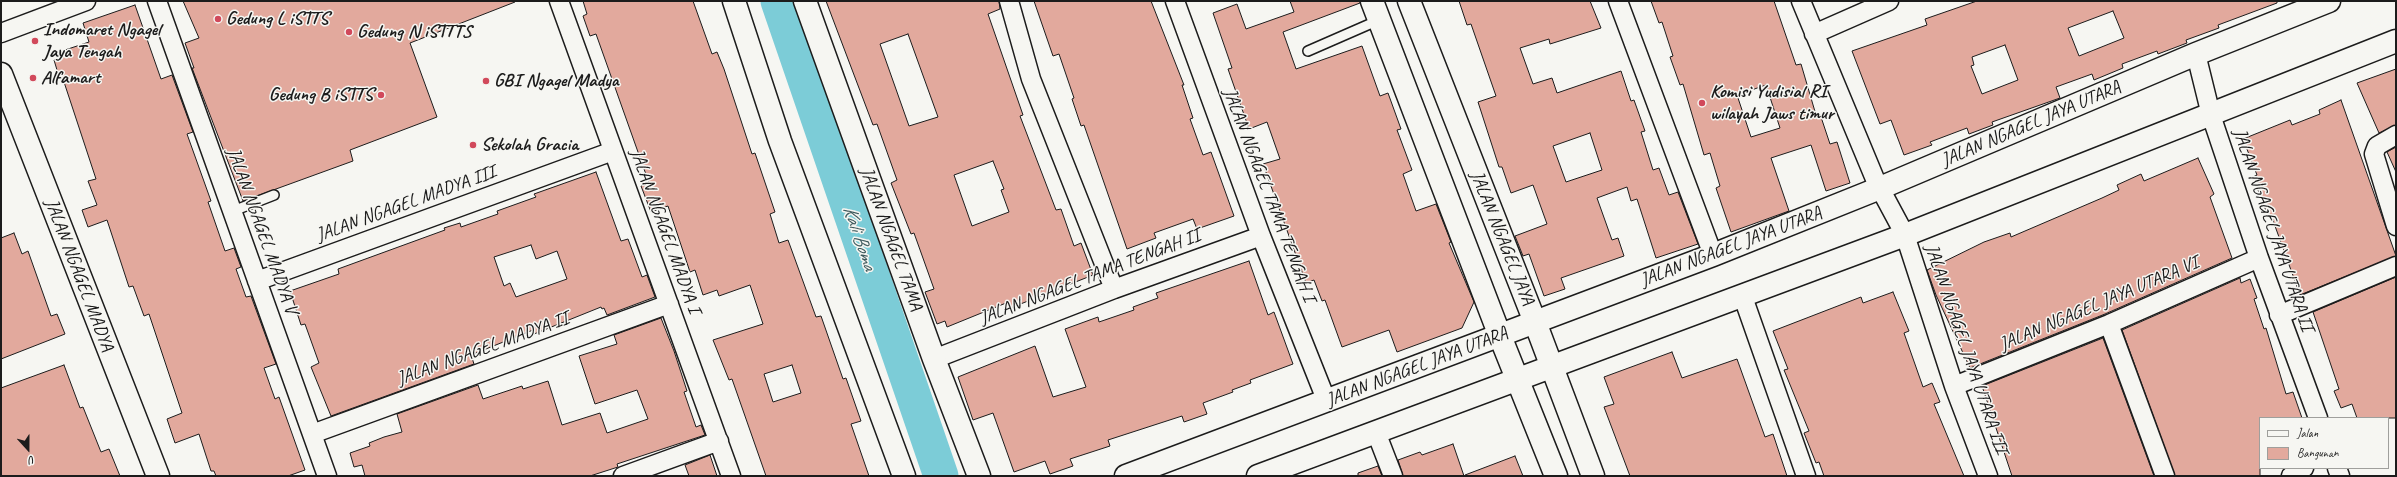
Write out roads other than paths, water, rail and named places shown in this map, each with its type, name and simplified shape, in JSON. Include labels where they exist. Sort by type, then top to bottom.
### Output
[{"type":"street","points":[[1,33],[86,1]]},
{"type":"street","name":"JALAN NGAGEL MADYA V","points":[[157,1],[328,476]]},
{"type":"street","name":"JALAN NGAGEL MADYA I","points":[[559,1],[731,476]]},
{"type":"street","points":[[734,1],[780,141],[904,476]]},
{"type":"street","name":"JALAN NGAGEL TAMA","points":[[805,1],[934,359],[979,476]]},
{"type":"street","points":[[1009,1],[1031,79],[1114,289]]},
{"type":"street","name":"JALAN NGAGEL JAYA","points":[[1409,1],[1552,365],[1593,476]]},
{"type":"street","points":[[1618,1],[1713,255]]},
{"type":"street","name":"JALAN NGAGEL JAYA UTARA III","points":[[1801,1],[1880,188],[1905,235],[1954,386],[1988,476]]},
{"type":"street","points":[[1814,34],[1889,1]]},
{"type":"street","name":"JALAN NGAGEL JAYA UTARA","points":[[1126,476],[1327,402],[1713,255],[1880,188],[2196,54],[2329,1]]},
{"type":"street","name":"JALAN NGAGEL TAMA TENGAH I","points":[[1179,11],[1261,236],[1327,402]]},
{"type":"street","name":"JALAN NGAGEL JAYA","points":[[1376,11],[1517,380],[1556,476]]},
{"type":"street","points":[[1258,476],[1517,380],[1552,365],[1743,297],[1905,235],[2396,41]]},
{"type":"street","name":"JALAN NGAGEL JAYA UTARA II","points":[[2196,54],[2211,115],[2279,315],[2318,417]]},
{"type":"street","name":"JALAN NGAGEL MADYA","points":[[1,74],[158,476]]},
{"type":"street","points":[[2396,135],[2377,146],[2374,154],[2396,226]]},
{"type":"street","name":"JALAN NGAGEL MADYA III","points":[[257,281],[613,151]]},
{"type":"street","name":"JALAN NGAGEL TAMA TENGAH II","points":[[934,359],[1114,289],[1261,236]]},
{"type":"street","name":"JALAN NGAGEL JAYA UTARA VI","points":[[1954,386],[2109,324],[2259,258]]},
{"type":"street","points":[[2279,315],[2396,266]]},
{"type":"street","points":[[1743,297],[1806,476]]},
{"type":"street","name":"JALAN NGAGEL MADYA II","points":[[312,434],[669,304]]},
{"type":"street","points":[[2109,324],[2165,476]]},
{"type":"street","points":[[1376,432],[1393,476]]},
{"type":"street","points":[[623,476],[719,441]]},
{"type":"street","points":[[2291,476],[2302,469]]},
{"type":"lane","points":[[1308,51],[1376,11]]},
{"type":"lane","points":[[234,212],[274,195]]},
{"type":"waterway","name":"Kali Boma","points":[[778,1],[941,476]]},
{"type":"place","name":"Gedung L iSTTS","points":[[218,19]]},
{"type":"place","name":"Gedung N iSTTTS","points":[[349,32]]},
{"type":"place","name":"Indomaret Ngagel Jaya Tengah","points":[[35,41]]},
{"type":"place","name":"Alfamart","points":[[33,78]]},
{"type":"place","name":"GBI Ngagel Madya","points":[[486,81]]},
{"type":"place","name":"Gedung B iSTTS","points":[[381,95]]},
{"type":"place","name":"Komisi Yudisial RI wilayah Jaws timur","points":[[1702,103]]},
{"type":"place","name":"Sekolah Gracia","points":[[473,145]]}]
